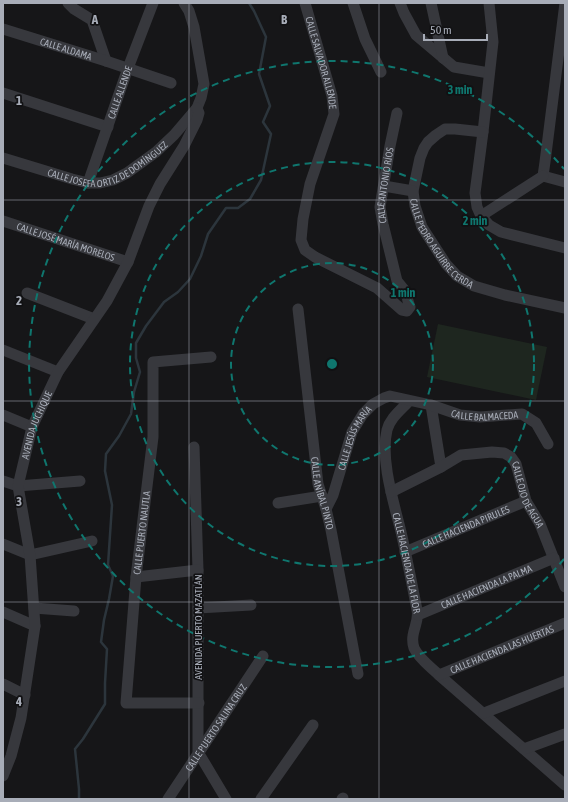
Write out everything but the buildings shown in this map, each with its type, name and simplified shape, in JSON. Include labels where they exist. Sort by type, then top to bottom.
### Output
[{"type":"street","points":[[68,3],[74,9],[92,20],[106,61]]},
{"type":"street","name":"CALLE ALLENDE","points":[[88,183],[128,68],[153,3]]},
{"type":"street","name":"AVENIDA JUCHIQUE","points":[[3,776],[7,754],[21,718],[35,626],[30,555],[18,486],[32,427],[58,372],[107,301],[128,262],[149,206],[160,184],[184,146],[197,120],[199,113],[197,108],[204,84],[194,27],[189,11],[184,3]]},
{"type":"street","name":"CALLE SALVADOR ALLENDE","points":[[304,3],[332,96],[334,114],[310,184],[303,219],[301,240],[305,250],[315,257],[376,288],[402,310],[407,311],[409,309],[408,301]]},
{"type":"street","points":[[353,3],[365,39],[381,72]]},
{"type":"street","points":[[400,3],[416,35],[454,67],[489,73]]},
{"type":"street","points":[[432,3],[443,58]]},
{"type":"street","points":[[489,3],[493,42],[475,193],[477,207],[481,216],[489,225],[501,232],[565,248]]},
{"type":"street","points":[[481,216],[543,176],[546,162],[565,3]]},
{"type":"street","name":"CALLE ALDAMA","points":[[3,30],[106,61],[171,83]]},
{"type":"street","points":[[3,93],[108,127]]},
{"type":"street","name":"CALLE JOSEFA ORTIZ DE DOMÍNGUEZ","points":[[3,158],[88,183],[100,183],[113,180],[127,173],[156,152],[174,135],[197,108]]},
{"type":"street","name":"CALLE ANTONIO RÍOS","points":[[397,113],[380,207],[397,281],[406,292],[408,301]]},
{"type":"street","name":"CALLE PEDRO AGUIRRE CERDA","points":[[483,132],[455,129],[445,130],[436,135],[424,148],[420,158],[413,191],[415,206],[422,227],[446,264],[457,276],[474,286],[505,295],[565,308]]},
{"type":"street","points":[[543,176],[565,182]]},
{"type":"street","points":[[384,186],[413,191]]},
{"type":"street","name":"CALLE JOSÉ MARÍA MORELOS","points":[[3,221],[128,262]]},
{"type":"street","points":[[28,293],[94,319]]},
{"type":"street","name":"CALLE ANÍBAL PINTO","points":[[298,309],[318,484],[326,509],[358,674]]},
{"type":"street","points":[[3,350],[58,372]]},
{"type":"street","name":"CALLE PUERTO NAUTLA","points":[[199,703],[126,704],[136,577],[154,437],[153,362],[211,357]]},
{"type":"street","name":"CALLE JESÚS MARÍA","points":[[326,509],[333,495],[352,432],[363,414],[373,404],[390,396],[409,401]]},
{"type":"street","name":"CALLE BALMACEDA","points":[[409,401],[431,405],[466,416],[480,417],[522,414],[536,423],[548,444]]},
{"type":"street","name":"CALLE HACIENDA DE LA FLOR","points":[[409,401],[390,422],[387,430],[385,446],[387,472],[418,615],[413,632],[415,650],[440,675],[565,785]]},
{"type":"street","points":[[431,405],[441,467]]},
{"type":"street","points":[[3,415],[32,427]]},
{"type":"street","name":"AVENIDA PUERTO MAZATLÁN","points":[[194,447],[198,570],[198,752]]},
{"type":"street","name":"CALLE OJO DE AGUA","points":[[391,492],[462,455],[492,452],[504,453],[511,457],[516,464],[526,500],[540,524],[565,587]]},
{"type":"street","points":[[3,481],[18,486],[80,481]]},
{"type":"street","points":[[278,503],[322,496]]},
{"type":"street","name":"CALLE HACIENDA PIRULES","points":[[405,552],[526,500]]},
{"type":"street","points":[[3,544],[30,555],[92,540]]},
{"type":"street","name":"CALLE HACIENDA LA PALMA","points":[[418,615],[554,558]]},
{"type":"street","points":[[136,577],[198,570]]},
{"type":"street","points":[[198,608],[251,605]]},
{"type":"street","points":[[34,608],[74,611]]},
{"type":"street","points":[[3,612],[35,626]]},
{"type":"street","name":"CALLE HACIENDA LAS HUERTAS","points":[[440,675],[565,623]]},
{"type":"street","name":"CALLE PUERTO SALINA CRUZ","points":[[168,799],[263,656]]},
{"type":"street","points":[[484,713],[565,680]]},
{"type":"street","points":[[3,684],[25,695]]},
{"type":"street","points":[[261,799],[313,725]]},
{"type":"street","points":[[524,749],[565,734]]},
{"type":"street","points":[[198,752],[226,799]]},
{"type":"shaded area","points":[[438,324],[547,347],[536,400],[427,377]]},
{"type":"waterway","points":[[79,799],[75,749],[105,704],[107,649],[101,642],[113,576],[108,565],[112,505],[105,471],[106,454],[119,436],[131,414],[134,392],[140,372],[136,358],[136,343],[146,326],[164,302],[178,292],[190,279],[201,256],[208,234],[226,208],[238,208],[250,199],[261,180],[271,134],[263,122],[270,106],[259,74],[266,37],[249,3]]}]
